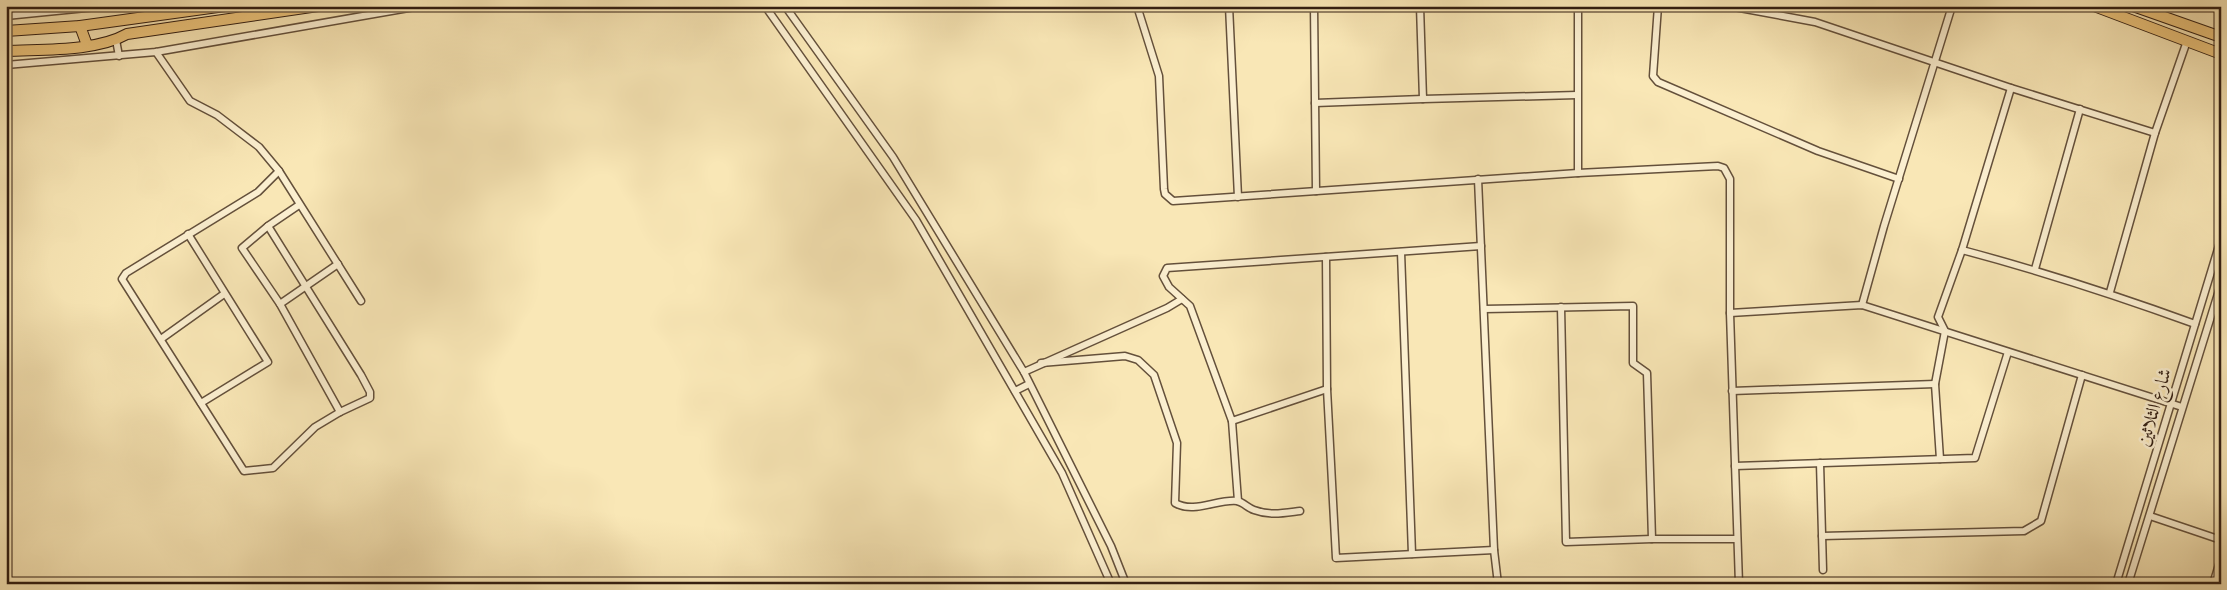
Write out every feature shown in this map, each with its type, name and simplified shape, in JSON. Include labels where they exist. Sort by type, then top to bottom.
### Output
[{"type":"main road","points":[[6,31],[80,26],[225,6]]},
{"type":"main road","points":[[6,51],[87,45],[116,40],[127,34],[318,6]]},
{"type":"main road","points":[[2094,6],[2221,54]]},
{"type":"main road","points":[[2133,6],[2221,37]]},
{"type":"main road","points":[[80,26],[87,45]]},
{"type":"street","points":[[6,16],[106,6]]},
{"type":"street","points":[[6,65],[156,52],[420,6]]},
{"type":"street","points":[[765,6],[916,220],[1062,473],[1111,584]]},
{"type":"street","points":[[785,6],[893,157],[1024,372],[1111,546],[1126,584]]},
{"type":"street","points":[[1136,6],[1159,76],[1165,194],[1173,201],[1578,173],[1718,166],[1724,168],[1730,179],[1730,313],[1739,584]]},
{"type":"street","points":[[1229,6],[1238,197]]},
{"type":"street","points":[[1314,6],[1316,191]]},
{"type":"street","points":[[1420,6],[1423,99]]},
{"type":"street","points":[[1578,6],[1578,173]]},
{"type":"street","points":[[1658,6],[1653,76],[1658,82],[1818,151],[1899,179]]},
{"type":"street","points":[[1729,6],[1816,22],[2011,88],[2155,133]]},
{"type":"street","points":[[1862,305],[1952,6]]},
{"type":"street","points":[[116,40],[119,56]]},
{"type":"street","points":[[2110,292],[2155,133],[2186,41]]},
{"type":"street","points":[[156,52],[190,101],[217,115],[259,147],[279,171],[361,301]]},
{"type":"street","points":[[1940,459],[1935,384],[1945,331],[1938,317],[1962,250],[2011,88]]},
{"type":"street","points":[[1315,103],[1577,95]]},
{"type":"street","points":[[2035,269],[2080,109]]},
{"type":"street","points":[[268,226],[307,286],[370,392],[370,398],[340,412],[315,427],[273,468],[244,471],[122,279],[126,273],[258,192],[279,171]]},
{"type":"street","points":[[1478,179],[1494,550],[1498,584]]},
{"type":"street","points":[[299,205],[268,226],[242,248],[280,304],[340,412]]},
{"type":"street","points":[[188,234],[268,362],[201,403]]},
{"type":"street","name":"شارع الثلاثين","points":[[2116,584],[2221,239]]},
{"type":"street","points":[[1238,501],[1232,420],[1190,306],[1170,287],[1163,276],[1167,268],[1481,246]]},
{"type":"street","points":[[1962,250],[2035,269],[2110,292],[2195,324]]},
{"type":"street","points":[[1401,252],[1412,554]]},
{"type":"street","points":[[1326,257],[1327,388],[1336,558],[1494,550]]},
{"type":"street","points":[[280,304],[338,264]]},
{"type":"street","name":"شارع الثلاثين","points":[[2128,584],[2221,284]]},
{"type":"street","points":[[161,339],[224,294]]},
{"type":"street","points":[[1024,372],[1167,308],[1182,299]]},
{"type":"street","points":[[1730,313],[1862,305],[2182,407]]},
{"type":"street","points":[[1484,309],[1633,306],[1633,363],[1647,373],[1652,540]]},
{"type":"street","points":[[1561,307],[1566,542],[1737,540]]},
{"type":"street","points":[[1735,466],[1975,458],[2008,352]]},
{"type":"street","points":[[1041,363],[1125,356],[1138,360],[1154,375],[1177,443],[1175,503],[1197,507],[1238,501],[1254,510],[1273,515],[1300,510]]},
{"type":"street","points":[[1822,536],[2024,531],[2041,521],[2082,375]]},
{"type":"street","points":[[1015,391],[1029,384]]},
{"type":"street","points":[[1732,390],[1935,384]]},
{"type":"street","points":[[1232,420],[1327,388]]},
{"type":"street","points":[[1820,463],[1822,570]]},
{"type":"street","points":[[2150,516],[2221,540]]},
{"type":"street","points":[[2213,584],[2221,558]]}]
